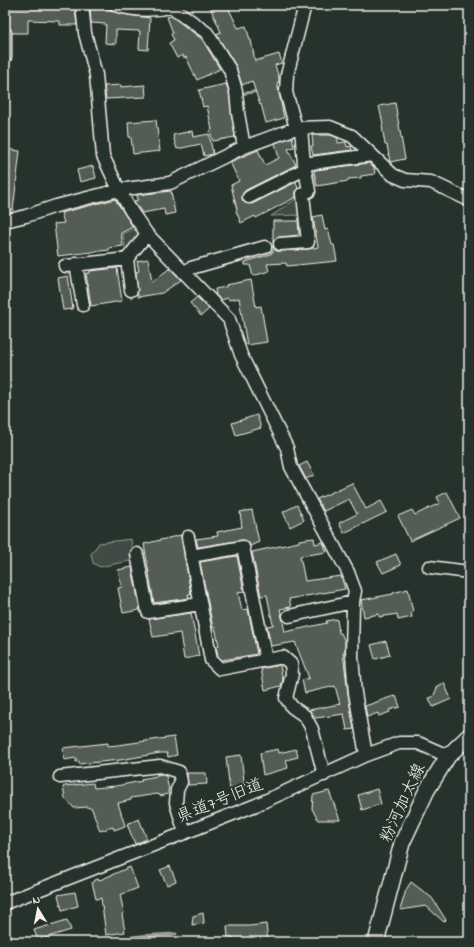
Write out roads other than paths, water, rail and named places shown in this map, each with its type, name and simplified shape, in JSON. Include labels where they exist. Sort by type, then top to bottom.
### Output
[{"type":"main road","name":"粉河加太線","points":[[376,942],[402,843],[427,790],[448,756],[469,736]]},
{"type":"street","points":[[82,5],[85,33],[96,75],[103,156],[119,190],[147,234],[229,318],[241,355],[287,448],[291,467],[348,572],[355,591],[353,602],[352,656],[355,694],[366,756]]},
{"type":"street","points":[[116,5],[131,10],[158,10],[171,6],[208,33],[230,70],[236,91],[244,147]]},
{"type":"street","points":[[280,244],[308,242],[303,194],[309,190],[298,128],[286,92],[287,75],[305,5]]},
{"type":"street","points":[[5,32],[5,56]]},
{"type":"street","points":[[5,220],[26,216],[56,206],[119,190],[170,183],[244,147],[298,128],[330,127],[352,136],[366,156],[393,175],[405,180],[430,182],[469,200]]},
{"type":"street","points":[[249,197],[304,166],[366,156]]},
{"type":"street","points":[[82,306],[71,265],[127,259],[147,234]]},
{"type":"street","points":[[184,272],[191,268],[265,247]]},
{"type":"street","points":[[127,259],[131,290]]},
{"type":"street","points":[[188,537],[211,660],[220,669],[283,657],[292,664],[292,674],[286,698],[292,707],[305,716],[312,729],[324,775]]},
{"type":"street","points":[[191,556],[243,547],[266,660]]},
{"type":"street","points":[[137,554],[148,612],[200,604]]},
{"type":"street","points":[[430,568],[469,572]]},
{"type":"street","points":[[289,616],[353,602]]},
{"type":"street","name":"県道7号旧道","points":[[5,903],[256,805],[399,743],[418,743],[448,756]]},
{"type":"street","points":[[60,777],[160,766],[179,772],[181,782],[177,790],[176,803],[185,833]]},
{"type":"waterway","points":[[239,92],[240,94],[259,91]]},
{"type":"waterway","points":[[376,167],[385,175]]},
{"type":"waterway","points":[[114,942],[127,938],[176,934]]}]
